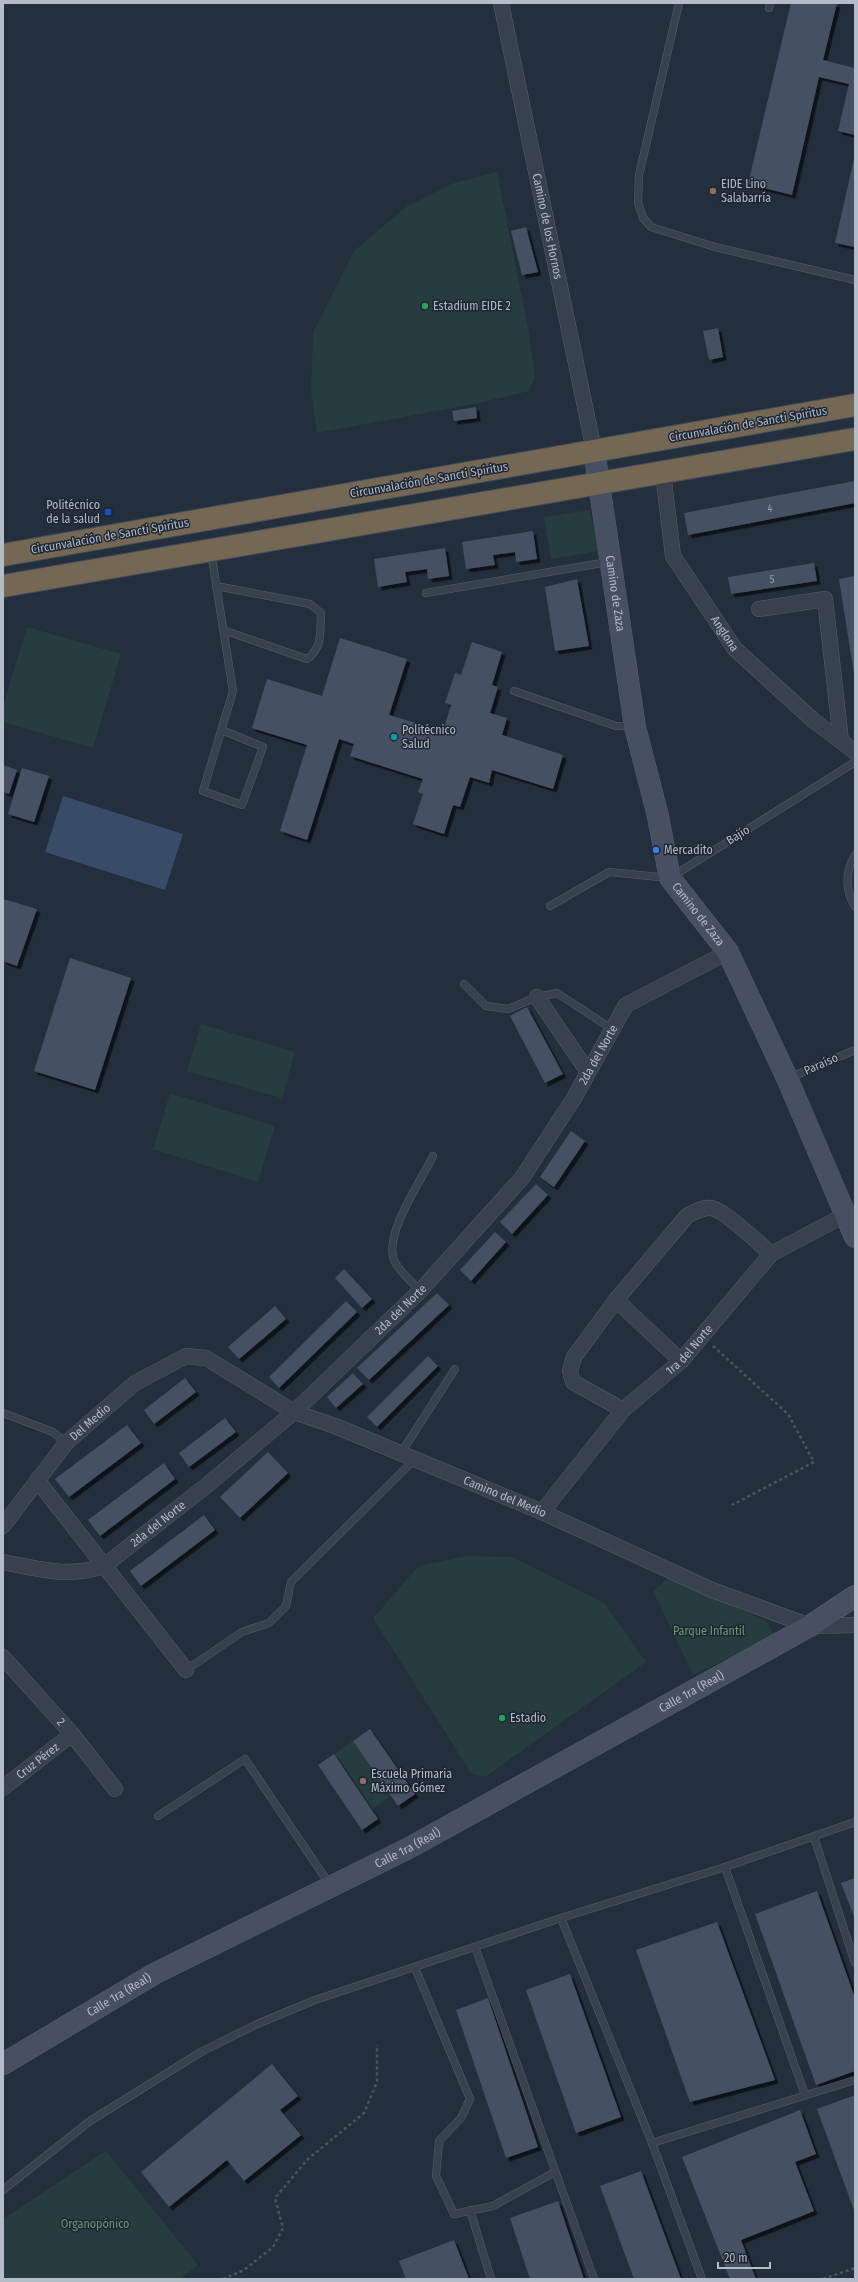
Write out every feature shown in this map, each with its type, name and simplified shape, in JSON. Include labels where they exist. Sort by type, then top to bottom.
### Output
[{"type":"highway","name":"Circunvalación de Sancti Spíritus","points":[[3,555],[855,405]]},
{"type":"highway","points":[[3,586],[855,439]]},
{"type":"highway","points":[[204,519],[211,551]]},
{"type":"street","name":"Camino de los Hornos","points":[[501,3],[594,450]]},
{"type":"street","name":"Camino de Zaza","points":[[594,450],[635,727],[657,812],[670,878],[728,952],[850,1213],[855,1237]]},
{"type":"street","name":"Anglona","points":[[663,473],[673,556],[735,649],[813,720],[855,752]]},
{"type":"street","points":[[759,609],[825,599],[842,741]]},
{"type":"street","name":"2da del Norte","points":[[3,1562],[59,1573],[85,1573],[104,1566],[200,1491],[294,1412],[420,1291],[522,1178],[574,1098],[626,1004],[728,952]]},
{"type":"street","points":[[537,997],[588,1072]]},
{"type":"street","points":[[623,1410],[573,1382],[570,1371],[574,1357],[616,1300],[687,1216],[701,1209],[712,1208],[728,1218],[771,1254]]},
{"type":"street","name":"1ra del Norte","points":[[542,1512],[623,1410],[682,1360],[771,1254],[850,1213]]},
{"type":"street","points":[[616,1300],[682,1360]]},
{"type":"street","name":"Del Medio","points":[[3,1526],[66,1443],[135,1383],[186,1356],[206,1358]]},
{"type":"street","name":"Camino del Medio","points":[[206,1358],[294,1412],[401,1453],[542,1512],[712,1590],[810,1626]]},
{"type":"street","points":[[37,1480],[186,1670]]},
{"type":"street","name":"Calle 1ra (Real)","points":[[3,2064],[154,1974],[409,1848],[810,1626],[855,1596]]},
{"type":"street","points":[[810,1626],[855,1625]]},
{"type":"street","name":"2","points":[[3,1657],[72,1734],[115,1789]]},
{"type":"street","name":"Cruz Pérez","points":[[3,1788],[72,1734]]},
{"type":"lane","points":[[679,3],[639,174],[638,203],[643,218],[651,227],[715,247],[855,280]]},
{"type":"lane","points":[[211,551],[233,691],[203,791],[242,805],[263,747],[222,730]]},
{"type":"lane","points":[[426,593],[610,562]]},
{"type":"lane","points":[[216,586],[310,604],[321,613],[320,642],[315,654],[307,659],[224,630]]},
{"type":"lane","points":[[514,691],[616,726],[635,727]]},
{"type":"lane","name":"Bajío","points":[[670,878],[855,762]]},
{"type":"lane","points":[[855,855],[848,875],[847,892],[855,906]]},
{"type":"lane","points":[[550,906],[609,872],[670,878]]},
{"type":"lane","points":[[464,984],[486,1006],[508,1010],[537,997],[557,993],[612,1029]]},
{"type":"lane","name":"Paraíso","points":[[787,1078],[855,1050]]},
{"type":"lane","points":[[420,1291],[394,1261],[392,1247],[398,1224],[434,1156]]},
{"type":"lane","points":[[401,1453],[455,1369]]},
{"type":"lane","points":[[3,1414],[53,1432],[66,1443]]},
{"type":"lane","points":[[186,1670],[242,1632],[268,1623],[286,1606],[291,1582],[414,1459]]},
{"type":"lane","points":[[158,1816],[245,1759],[332,1887]]},
{"type":"lane","points":[[3,2190],[90,2121],[202,2052],[255,2025],[315,2000],[415,1968],[561,1918],[725,1867],[855,1822]]},
{"type":"lane","points":[[814,1836],[855,1963]]},
{"type":"lane","points":[[725,1867],[805,2095]]},
{"type":"lane","points":[[561,1918],[652,2143],[702,2279]]},
{"type":"lane","points":[[475,1947],[594,2279]]},
{"type":"lane","points":[[415,1968],[470,2099],[461,2118],[439,2141],[436,2176],[454,2214],[493,2206],[555,2172]]},
{"type":"lane","points":[[652,2143],[855,2080]]},
{"type":"lane","points":[[470,2210],[491,2279]]},
{"type":"path","points":[[702,1336],[788,1414],[814,1462],[732,1505]]},
{"type":"path","points":[[223,2279],[244,2270],[273,2247],[283,2228],[274,2198],[308,2159],[364,2113],[378,2082],[377,2045]]},
{"type":"path","points":[[823,2279],[855,2268]]},
{"type":"green space","name":"Estadium EIDE 2","points":[[497,172],[529,333],[535,377],[529,391],[479,403],[317,433],[311,392],[313,333],[354,251],[406,207],[451,184]]},
{"type":"green space","points":[[590,510],[598,551],[551,559],[544,517]]},
{"type":"green space","points":[[27,627],[121,654],[93,748],[3,722],[3,707]]},
{"type":"green space","points":[[201,1024],[295,1052],[282,1098],[187,1071]]},
{"type":"green space","points":[[170,1093],[275,1126],[258,1182],[153,1149]]},
{"type":"green space","name":"Estadio","points":[[467,1556],[512,1557],[604,1603],[646,1662],[485,1777],[471,1773],[373,1618],[419,1566]]},
{"type":"green space","name":"Parque Infantil","points":[[669,1578],[767,1621],[774,1636],[693,1675],[653,1591]]},
{"type":"green space","points":[[353,1741],[391,1796],[372,1809],[334,1754]]},
{"type":"green space","name":"Organopónico","points":[[106,2151],[198,2265],[180,2279],[3,2279],[3,2219]]},
{"type":"water","points":[[63,796],[183,834],[165,890],[45,852]]},
{"type":"building","points":[[791,3],[837,3],[823,60],[855,68],[855,135],[838,131],[849,84],[819,77],[792,195],[748,184]]},
{"type":"building","points":[[855,159],[855,247],[835,243]]},
{"type":"building","points":[[526,227],[538,272],[522,275],[511,231]]},
{"type":"building","points":[[718,328],[723,357],[709,360],[703,331]]},
{"type":"building","points":[[476,407],[477,418],[454,421],[452,411]]},
{"type":"building","points":[[855,481],[855,503],[688,535],[684,513]]},
{"type":"building","points":[[533,531],[537,559],[516,562],[515,552],[493,555],[495,565],[466,569],[462,542]]},
{"type":"building","points":[[445,548],[449,576],[428,579],[427,569],[405,572],[407,582],[378,587],[374,559]]},
{"type":"building","points":[[814,563],[817,581],[731,594],[728,577]]},
{"type":"building","points":[[855,576],[855,673],[854,674],[839,579]]},
{"type":"building","points":[[577,579],[589,646],[555,651],[545,587]]},
{"type":"building","name":"Politécnico Salud","points":[[340,638],[407,659],[389,715],[443,731],[451,705],[445,703],[455,673],[461,675],[472,642],[502,652],[492,685],[498,687],[490,713],[507,718],[502,735],[563,755],[553,789],[492,770],[489,783],[470,777],[460,807],[453,805],[444,834],[413,824],[423,794],[418,792],[423,779],[350,756],[354,744],[339,739],[307,840],[280,831],[307,745],[252,728],[267,679],[322,696]]},
{"type":"building","points":[[3,765],[17,770],[9,794],[3,792]]},
{"type":"building","points":[[22,768],[49,776],[34,822],[8,814]]},
{"type":"building","points":[[3,899],[37,909],[17,966],[3,961]]},
{"type":"building","points":[[70,958],[131,978],[95,1090],[34,1071]]},
{"type":"building","points":[[527,1007],[563,1074],[545,1083],[510,1016]]},
{"type":"building","points":[[571,1131],[585,1141],[554,1187],[540,1177]]},
{"type":"building","points":[[536,1184],[548,1195],[512,1234],[500,1222]]},
{"type":"building","points":[[495,1232],[506,1242],[471,1281],[460,1270]]},
{"type":"building","points":[[344,1269],[372,1299],[362,1308],[335,1278]]},
{"type":"building","points":[[437,1293],[449,1305],[369,1380],[357,1368]]},
{"type":"building","points":[[346,1301],[357,1312],[279,1388],[269,1377]]},
{"type":"building","points":[[275,1306],[286,1319],[239,1359],[228,1347]]},
{"type":"building","points":[[428,1356],[438,1366],[377,1427],[367,1417]]},
{"type":"building","points":[[353,1373],[363,1384],[336,1408],[327,1397]]},
{"type":"building","points":[[185,1378],[196,1392],[154,1424],[144,1410]]},
{"type":"building","points":[[225,1418],[236,1432],[189,1467],[179,1453]]},
{"type":"building","points":[[127,1425],[141,1443],[69,1497],[55,1479]]},
{"type":"building","points":[[268,1452],[288,1473],[240,1518],[220,1497]]},
{"type":"building","points":[[164,1463],[175,1479],[100,1536],[88,1520]]},
{"type":"building","points":[[204,1515],[215,1530],[141,1586],[130,1571]]},
{"type":"building","points":[[370,1729],[415,1794],[398,1806],[353,1741]]},
{"type":"building","points":[[334,1754],[378,1819],[362,1830],[318,1765]]},
{"type":"building","points":[[855,1878],[855,1919],[841,1883]]},
{"type":"building","points":[[817,1891],[855,1998],[855,2071],[816,2085],[755,1914]]},
{"type":"building","points":[[717,1922],[775,2080],[690,2102],[636,1950]]},
{"type":"building","points":[[570,1974],[621,2117],[576,2133],[526,1990]]},
{"type":"building","points":[[488,1998],[538,2147],[506,2158],[456,2010]]},
{"type":"building","points":[[272,2064],[298,2096],[280,2110],[301,2135],[244,2181],[227,2160],[169,2207],[141,2172]]},
{"type":"building","points":[[855,2095],[855,2213],[817,2109]]},
{"type":"building","points":[[800,2110],[816,2154],[795,2162],[814,2211],[741,2240],[756,2279],[730,2279],[682,2157]]},
{"type":"building","points":[[641,2171],[681,2279],[634,2279],[600,2186]]},
{"type":"building","points":[[558,2201],[584,2279],[530,2279],[510,2218]]},
{"type":"building","points":[[454,2240],[469,2279],[406,2279],[399,2261]]},
{"type":"place","name":"EIDE Lino Salabarría","points":[[713,191]]},
{"type":"place","name":"Estadium EIDE 2","points":[[425,306]]},
{"type":"place","name":"Politécnico de la salud","points":[[108,512]]},
{"type":"place","name":"Politécnico Salud","points":[[394,737]]},
{"type":"place","name":"Mercadito","points":[[656,850]]},
{"type":"place","name":"Estadio","points":[[502,1718]]},
{"type":"place","name":"Escuela Primaria Máximo Gómez","points":[[363,1781]]}]
